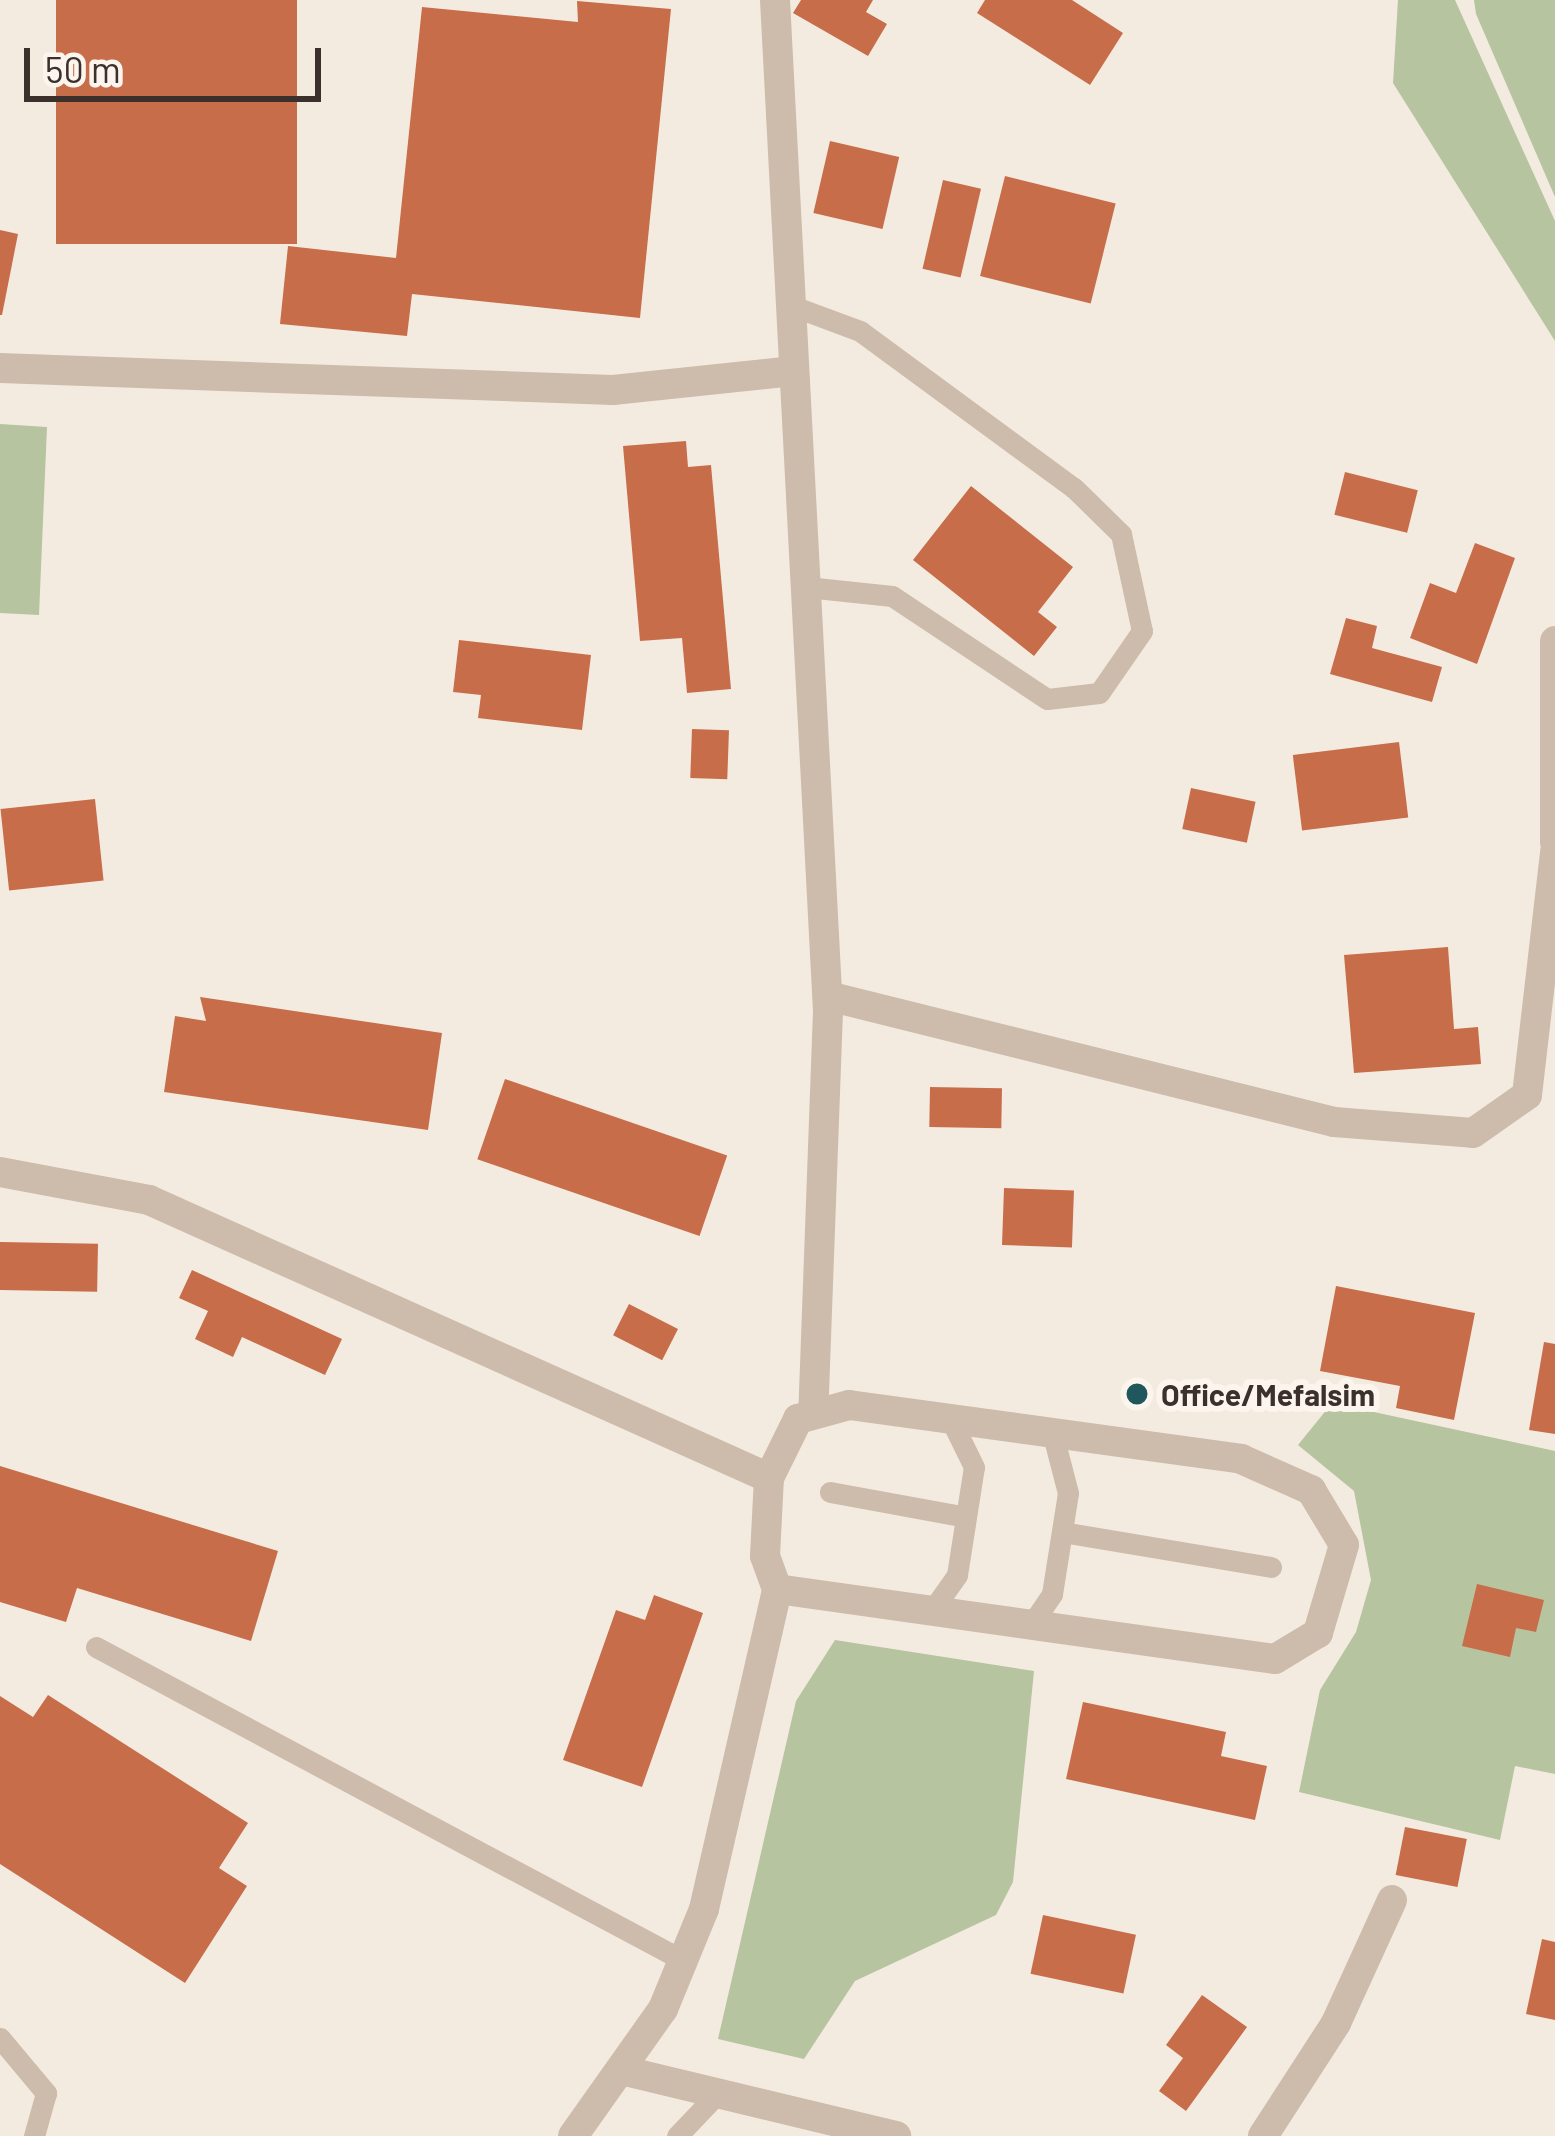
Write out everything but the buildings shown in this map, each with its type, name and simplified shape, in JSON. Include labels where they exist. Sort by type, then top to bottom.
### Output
[{"type":"street","points":[[573,2136],[625,2071],[686,1962],[752,1728],[777,1589],[765,1556],[769,1478],[778,1446],[813,1412],[827,996],[775,0]]},
{"type":"street","points":[[0,368],[613,390],[794,371]]},
{"type":"street","points":[[1555,641],[1555,842]]},
{"type":"street","points":[[827,996],[1334,1122],[1473,1133],[1527,1095],[1555,852]]},
{"type":"street","points":[[0,1172],[149,1200],[769,1478]]},
{"type":"street","points":[[777,1589],[1275,1659],[1318,1633],[1345,1564],[1334,1518],[1278,1470],[950,1418],[813,1412]]},
{"type":"street","points":[[1262,2136],[1336,2023],[1392,1900]]},
{"type":"street","points":[[625,2071],[896,2136]]},
{"type":"lane","points":[[790,305],[860,331],[1074,488],[1121,534],[1142,631],[1099,693],[1047,699],[892,596],[806,587]]},
{"type":"lane","points":[[931,1612],[956,1575],[974,1467],[950,1418]]},
{"type":"lane","points":[[1029,1628],[1052,1594],[1062,1532],[1067,1473],[1052,1431]]},
{"type":"lane","points":[[830,1492],[966,1517]]},
{"type":"lane","points":[[1062,1532],[1271,1567]]},
{"type":"lane","points":[[96,1647],[686,1962]]},
{"type":"lane","points":[[0,2038],[46,2093],[34,2136]]},
{"type":"lane","points":[[677,2136],[718,2093]]},
{"type":"green space","points":[[1398,0],[1455,0],[1555,221],[1555,341],[1393,83]]},
{"type":"green space","points":[[1474,0],[1555,0],[1555,197],[1476,14]]},
{"type":"green space","points":[[0,424],[47,427],[39,615],[0,613]]},
{"type":"green space","points":[[1332,1403],[1555,1451],[1555,1774],[1515,1766],[1500,1840],[1299,1792],[1320,1690],[1356,1632],[1371,1580],[1354,1491],[1298,1445]]},
{"type":"green space","points":[[835,1640],[1034,1671],[1013,1882],[996,1915],[855,1981],[804,2059],[718,2039],[796,1701]]},
{"type":"place","name":"Office/Mefalsim","points":[[1137,1394]]}]
